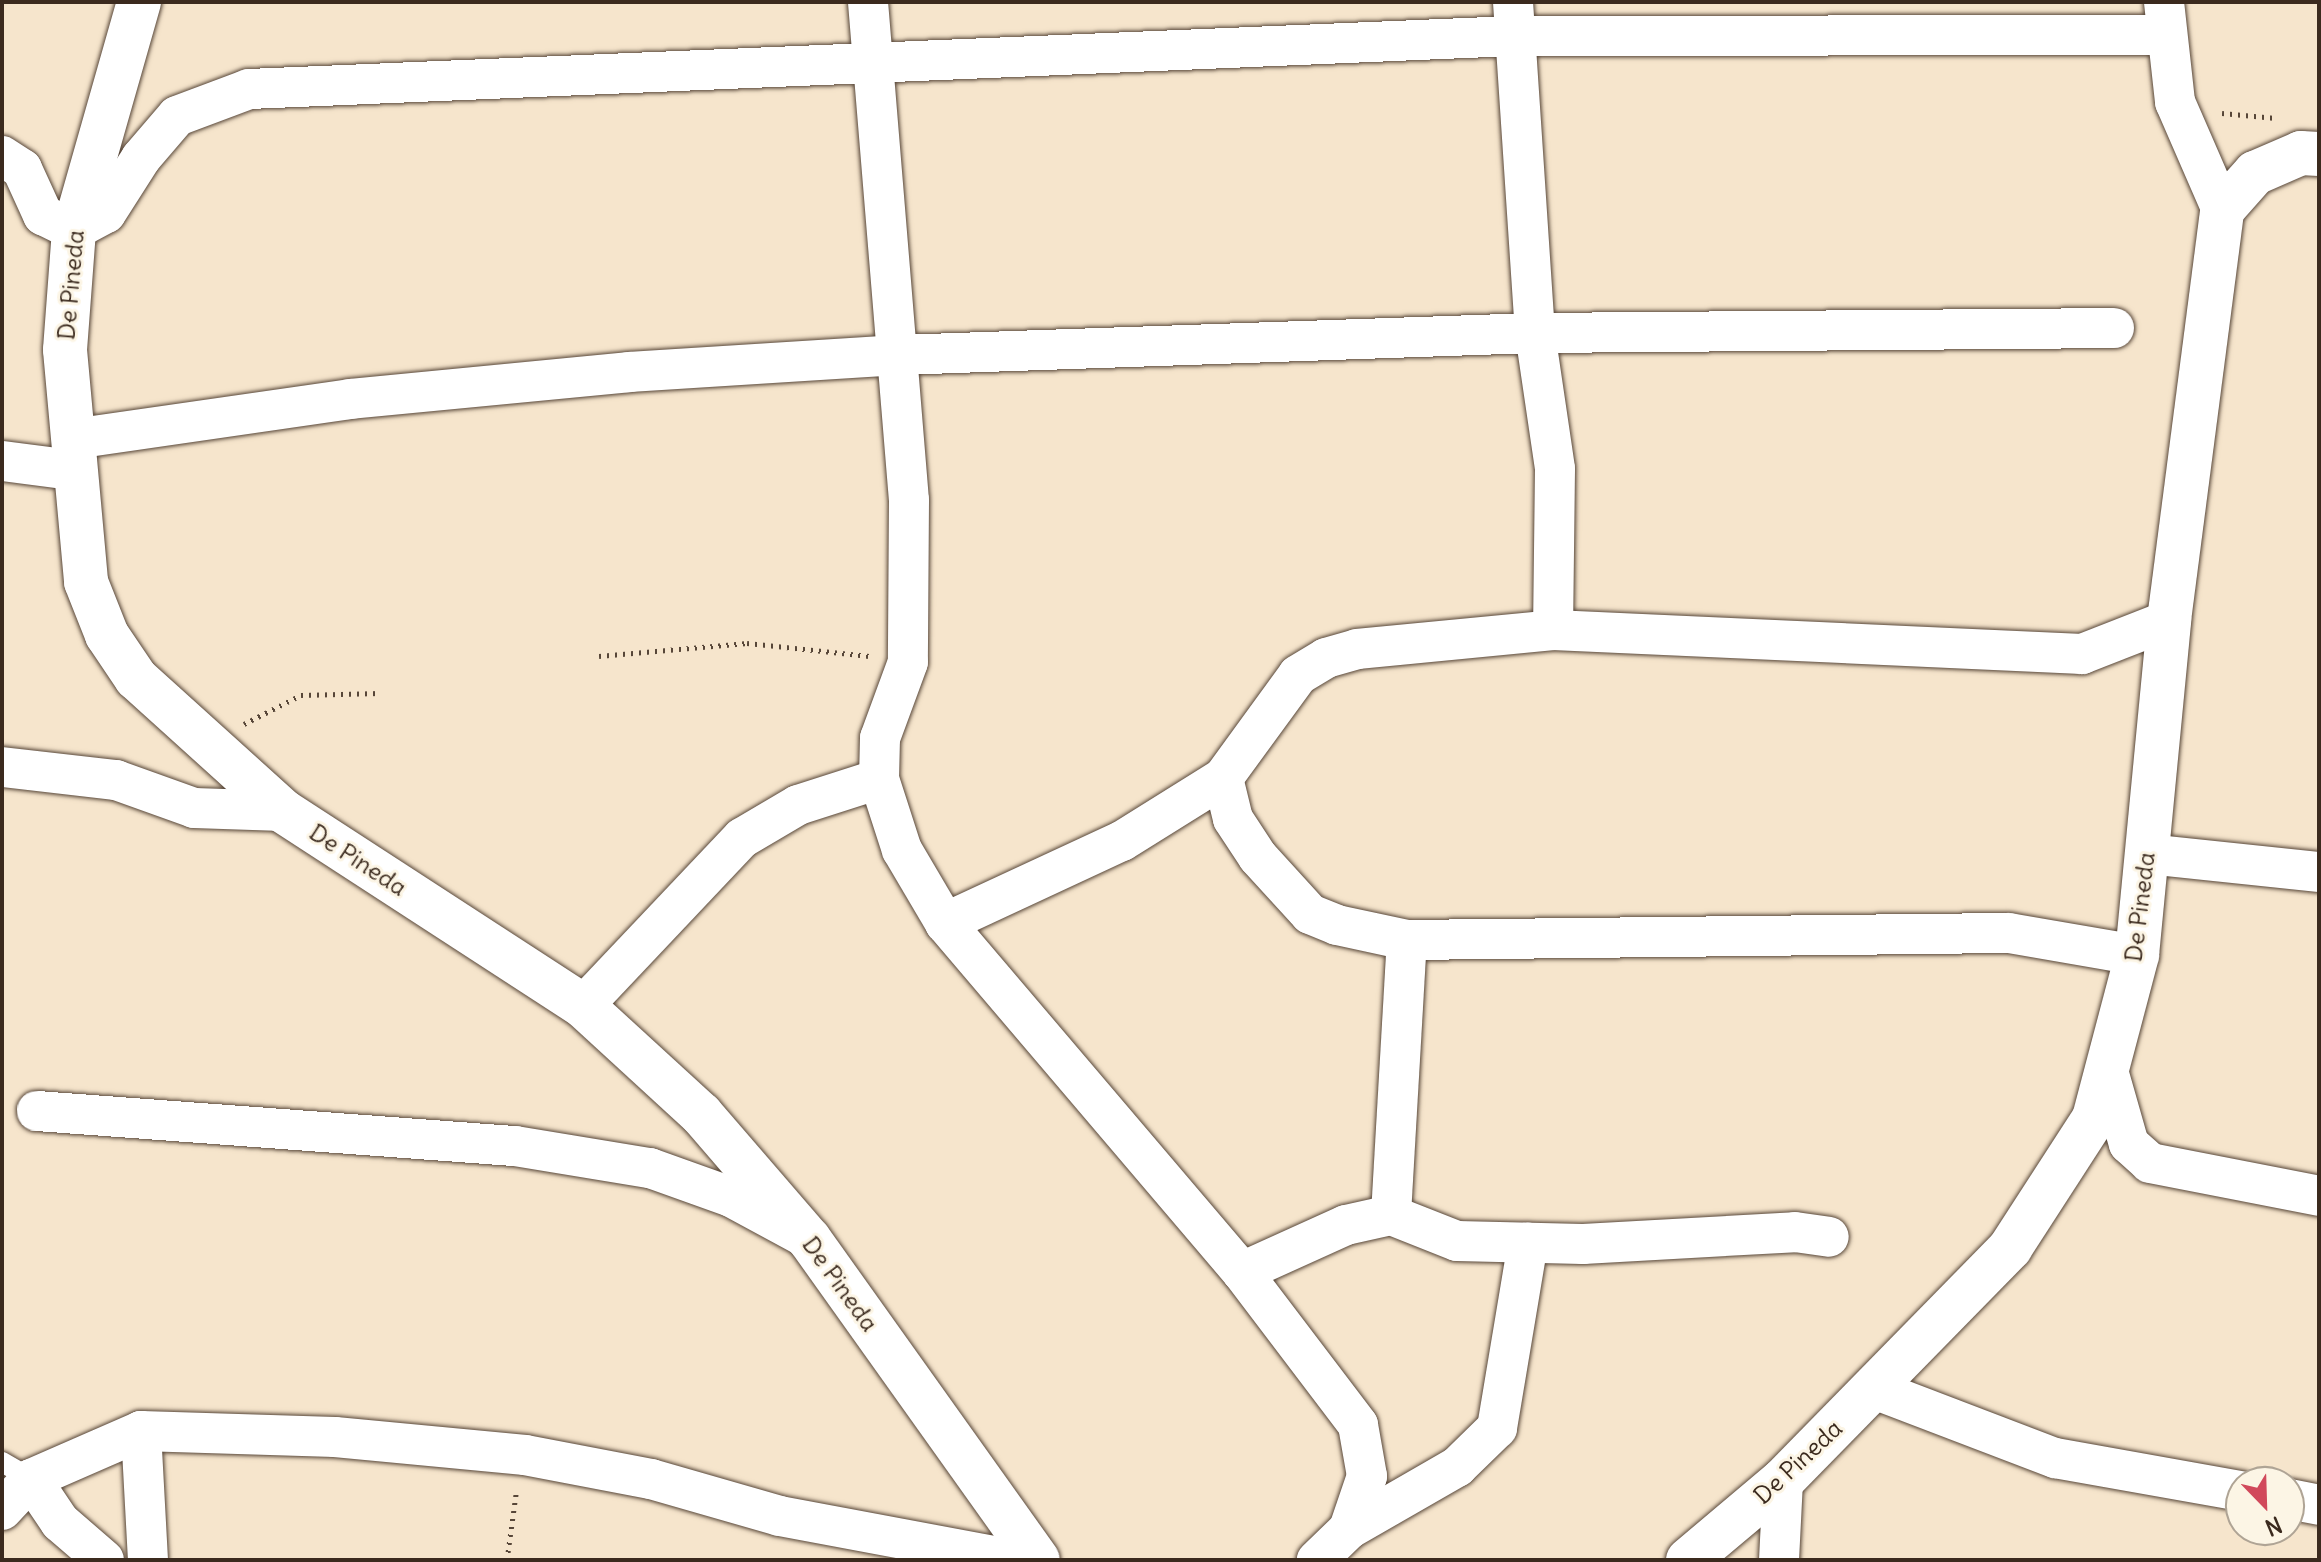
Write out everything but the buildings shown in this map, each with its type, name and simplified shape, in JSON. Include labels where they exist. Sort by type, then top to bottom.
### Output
[{"type":"street","name":"De Pineda","points":[[139,2],[74,230],[65,350],[72,455],[86,582],[107,635],[136,678],[283,811],[583,1006],[701,1114],[809,1239],[1038,1560]]},
{"type":"street","points":[[868,2],[909,500],[908,662],[880,738],[879,779],[902,850],[945,923],[1242,1272],[1358,1425],[1367,1476],[1349,1529]]},
{"type":"street","points":[[2,156],[22,169],[43,215],[74,230],[106,213],[177,116],[249,89],[871,60],[1514,19],[2165,18],[2175,102],[2222,210],[2255,173],[2301,153],[2319,154]]},
{"type":"street","points":[[1514,19],[1535,333],[1555,469],[1553,630]]},
{"type":"street","name":"De Pineda","points":[[1688,1560],[1783,1480],[2010,1248],[2094,1118],[2137,955],[2169,620],[2222,210]]},
{"type":"street","points":[[2,461],[72,455],[365,397],[629,372],[898,355],[1535,333],[2114,328]]},
{"type":"street","points":[[945,923],[1122,841],[1223,778],[1298,675],[1326,658],[1357,649],[1553,630],[2082,654],[2169,620]]},
{"type":"street","points":[[2,767],[116,780],[194,808],[283,811]]},
{"type":"street","points":[[1223,778],[1233,819],[1258,857],[1310,914],[1337,925],[1407,940],[2009,933],[2137,955]]},
{"type":"street","points":[[583,1006],[742,838],[798,805],[879,779]]},
{"type":"street","points":[[2147,854],[2319,872]]},
{"type":"street","points":[[1391,1215],[1407,940]]},
{"type":"street","points":[[2107,1067],[2129,1144],[2150,1163],[2319,1196]]},
{"type":"street","points":[[37,1111],[515,1146],[635,1165],[731,1197],[809,1239]]},
{"type":"street","points":[[1242,1272],[1346,1225],[1391,1215],[1457,1241],[1528,1243],[1795,1232],[1829,1237]]},
{"type":"street","points":[[1317,1560],[1349,1529],[1457,1467],[1497,1428],[1528,1243]]},
{"type":"street","points":[[1874,1389],[2055,1458],[2225,1488]]},
{"type":"street","points":[[141,1431],[148,1560]]},
{"type":"street","points":[[17,1470],[141,1431],[335,1437],[525,1455],[651,1479],[780,1516],[1015,1560]]},
{"type":"street","points":[[2,1510],[17,1470]]},
{"type":"street","points":[[17,1470],[60,1522],[104,1560]]},
{"type":"street","points":[[1779,1560],[1783,1480]]},
{"type":"path","points":[[2175,102],[2281,118]]},
{"type":"path","points":[[599,656],[747,643],[908,662]]},
{"type":"path","points":[[211,746],[268,708],[301,695],[380,693]]},
{"type":"path","points":[[507,1560],[508,1531],[525,1455]]}]
